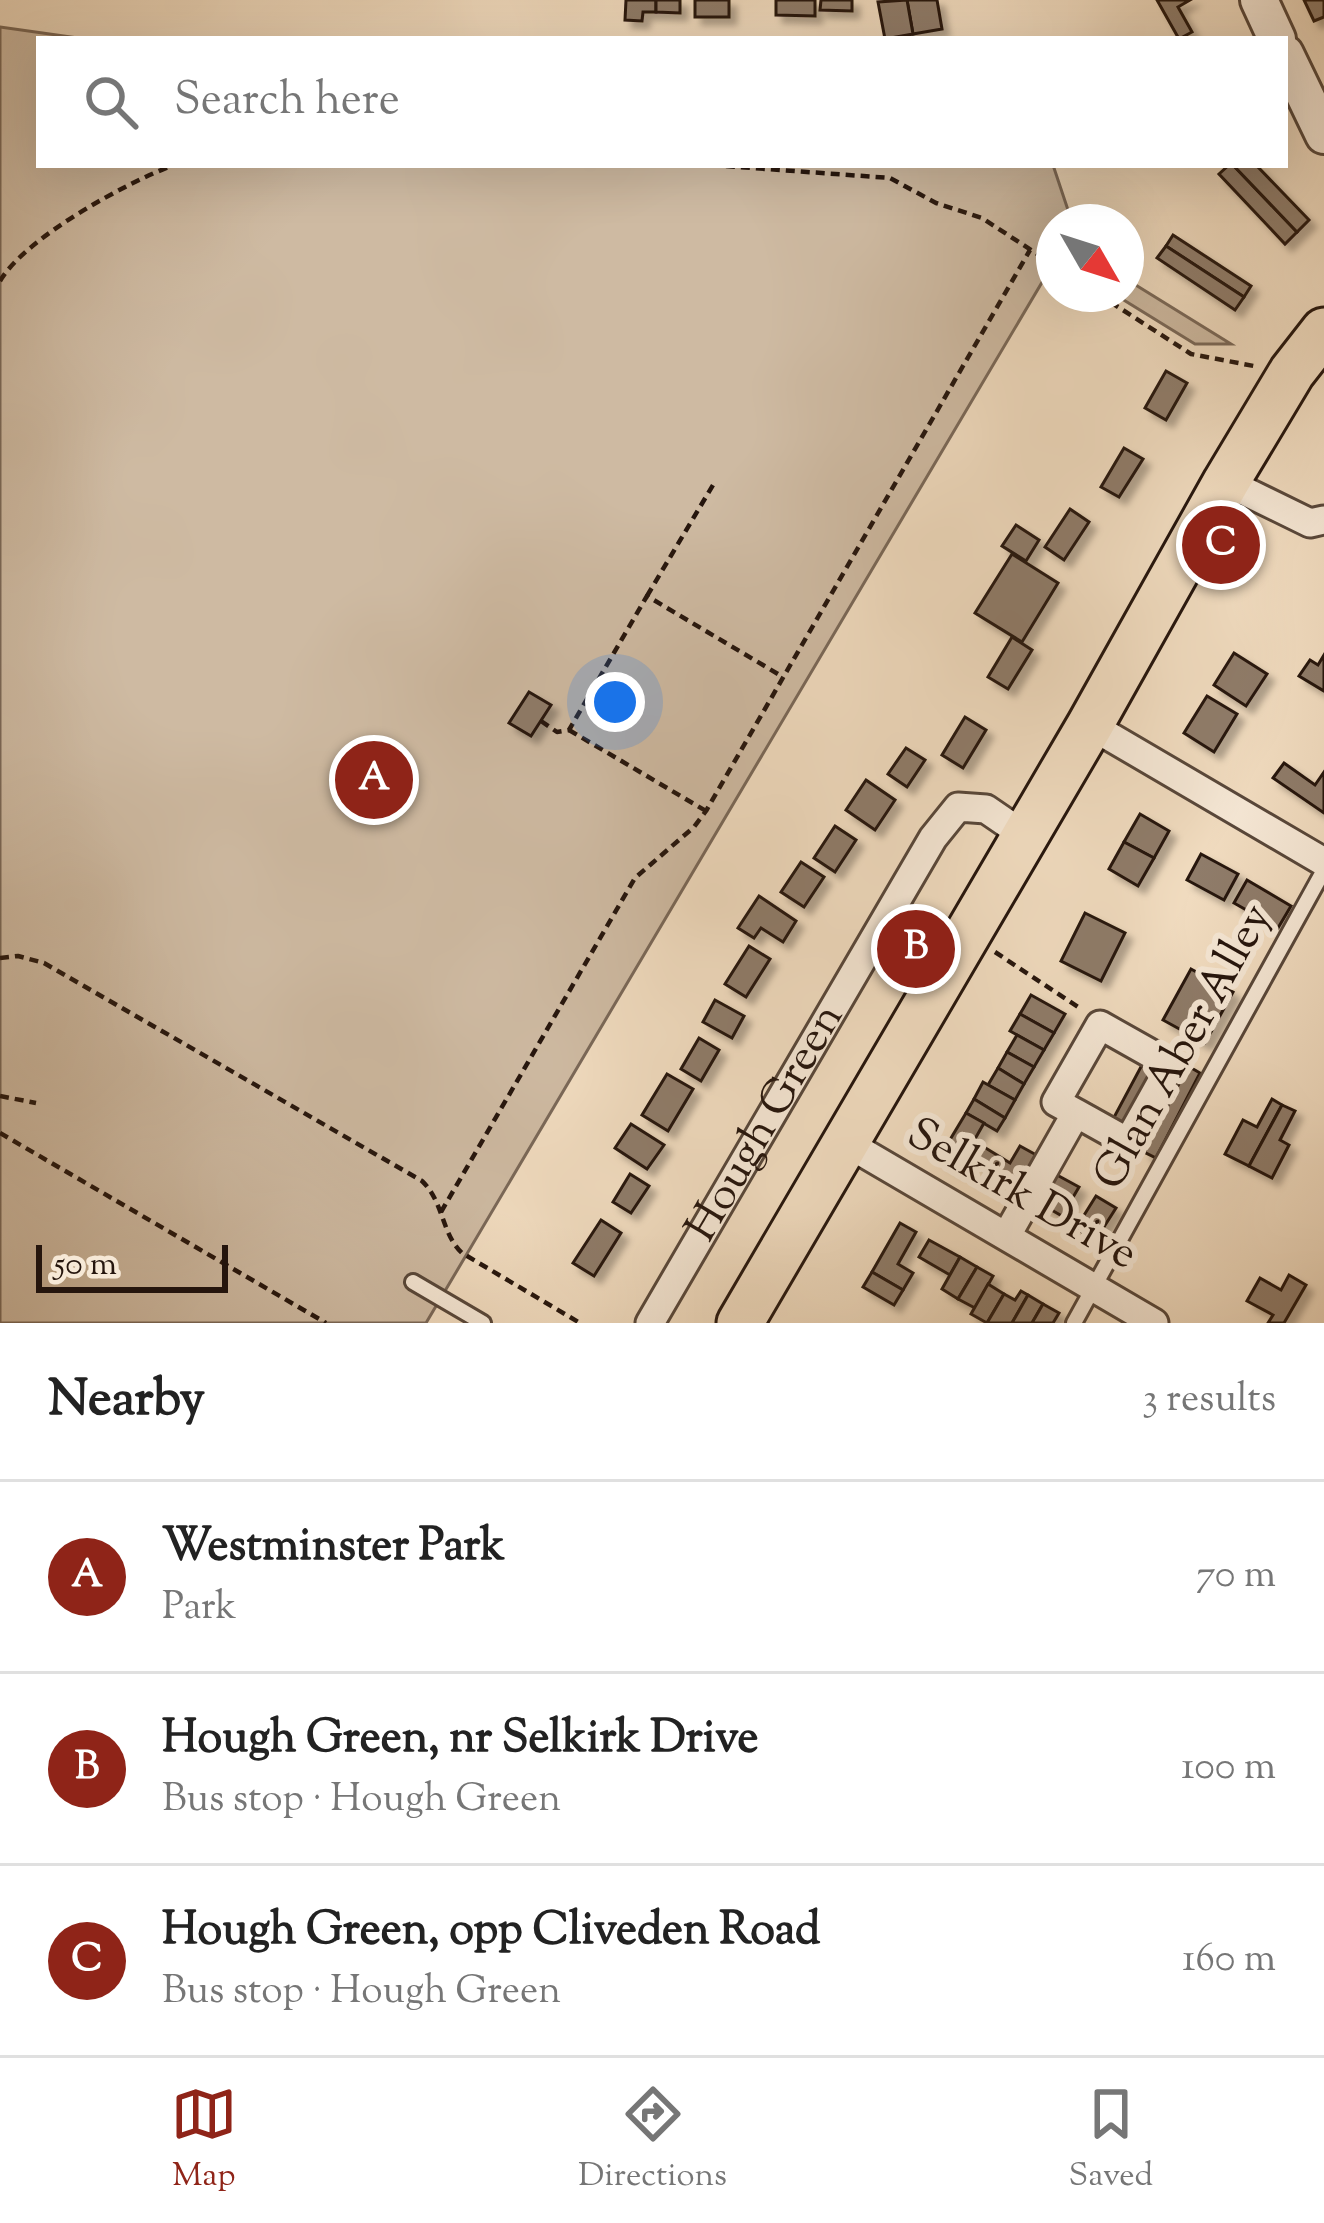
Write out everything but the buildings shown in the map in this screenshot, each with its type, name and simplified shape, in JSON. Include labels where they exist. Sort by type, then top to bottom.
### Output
[{"type":"main road","name":"Hough Green","points":[[740,1323],[1090,725],[1226,482],[1292,372],[1324,332]]},
{"type":"street","points":[[1258,0],[1276,36]]},
{"type":"street","points":[[1288,61],[1324,135]]},
{"type":"street","points":[[1226,482],[1310,523],[1324,520]]},
{"type":"street","points":[[1090,725],[1324,866]]},
{"type":"street","name":"Hough Green","points":[[650,1323],[933,838],[958,807],[986,809],[1024,835]]},
{"type":"street","points":[[1100,1025],[1171,1065],[1128,1142],[1076,1113],[1056,1102],[1100,1025]]},
{"type":"street","points":[[1007,1235],[1076,1113]]},
{"type":"street","name":"Selkirk Drive","points":[[845,1142],[1154,1323]]},
{"type":"lane","name":"Glan Aber Alley","points":[[1074,1323],[1324,866]]},
{"type":"lane","points":[[413,1282],[483,1323]]},
{"type":"path","points":[[0,281],[8,266],[62,224],[168,168]]},
{"type":"path","points":[[752,168],[890,178],[936,203],[982,218],[1036,254]]},
{"type":"path","points":[[441,1212],[635,878],[706,811],[1030,250]]},
{"type":"path","points":[[1126,312],[1191,354],[1292,372]]},
{"type":"path","points":[[568,730],[716,479]]},
{"type":"path","points":[[647,596],[783,677]]},
{"type":"path","points":[[541,721],[557,732],[568,730],[706,811]]},
{"type":"path","points":[[965,933],[1071,1000],[1100,1025]]},
{"type":"path","points":[[0,958],[18,956],[44,963],[422,1181],[435,1193],[452,1244],[462,1253],[580,1323]]},
{"type":"path","points":[[0,1096],[36,1102]]},
{"type":"path","points":[[0,1133],[326,1323]]},
{"type":"shaded area","points":[[0,27],[64,36],[36,36],[36,168],[1054,168],[1066,204],[1036,204],[1036,292],[426,1323],[0,1323]]},
{"type":"shaded area","points":[[1144,290],[1231,344],[1195,344],[1143,312]]},
{"type":"place","name":"Hough Green, opp Cliveden Road","points":[[1221,545]]},
{"type":"place","name":"Westminster Park","points":[[374,780]]},
{"type":"place","name":"Hough Green, nr Selkirk Drive","points":[[916,949]]}]
